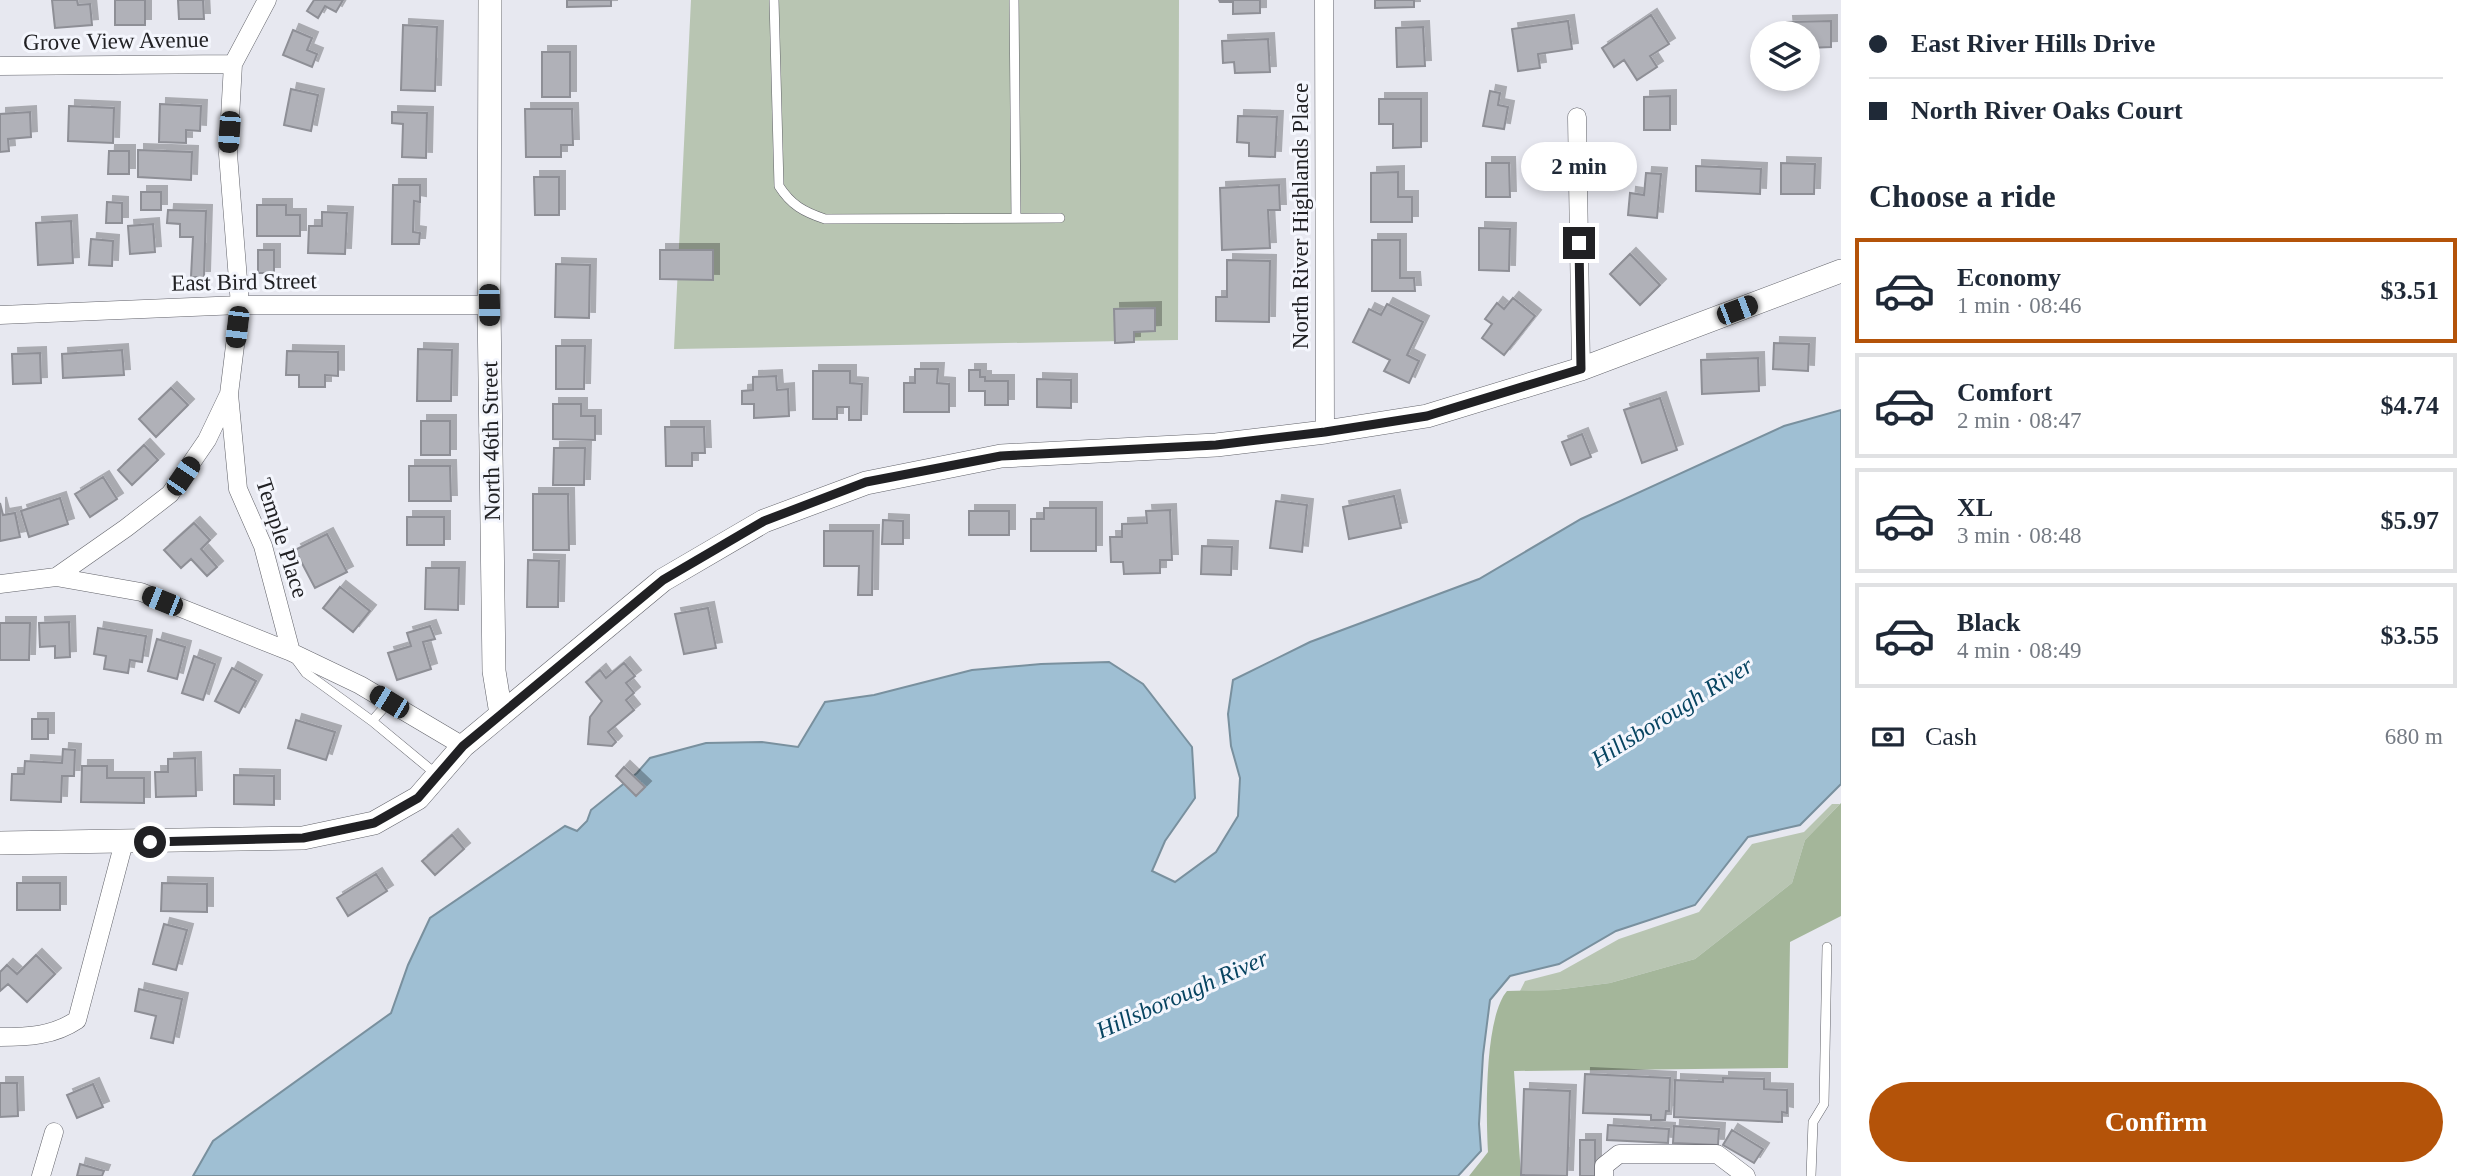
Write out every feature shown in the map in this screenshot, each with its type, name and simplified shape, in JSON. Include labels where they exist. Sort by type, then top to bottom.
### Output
[{"type":"street","name":"Temple Place","points":[[267,0],[233,64],[228,154],[240,305],[229,394],[238,489],[263,546],[291,652]]},
{"type":"street","name":"North 46th Street","points":[[490,0],[489,305],[494,671],[501,714]]},
{"type":"street","name":"North River Highlands Place","points":[[1324,0],[1325,432]]},
{"type":"street","name":"Grove View Avenue","points":[[0,66],[233,64]]},
{"type":"street","points":[[1577,117],[1581,369]]},
{"type":"street","points":[[0,843],[303,838],[374,823],[418,798],[463,746],[663,580],[764,521],[866,482],[1001,456],[1216,445],[1427,416],[1581,369],[1841,271]]},
{"type":"street","name":"East Bird Street","points":[[0,315],[240,305],[489,305]]},
{"type":"street","points":[[55,577],[170,494],[207,440],[229,394]]},
{"type":"street","points":[[0,584],[55,577],[141,592],[291,652],[360,685],[463,746]]},
{"type":"street","points":[[0,1037],[41,1035],[62,1030],[77,1020],[124,842]]},
{"type":"street","points":[[41,1176],[54,1132]]},
{"type":"street","points":[[1604,1176],[1604,1166],[1619,1154],[1717,1154],[1746,1176]]},
{"type":"lane","points":[[774,0],[779,186],[787,199],[803,212],[825,219],[1060,218]]},
{"type":"lane","points":[[1014,0],[1016,218]]},
{"type":"lane","points":[[291,652],[306,673],[372,721],[438,775]]},
{"type":"lane","points":[[372,721],[389,702]]},
{"type":"lane","points":[[1811,1176],[1813,1122],[1824,1104],[1827,947]]},
{"type":"green space","points":[[691,0],[1179,0],[1178,340],[674,349]]},
{"type":"green space","points":[[1841,803],[1841,916],[1790,942],[1788,1068],[1514,1071],[1521,1176],[1469,1176],[1488,1152],[1487,1092],[1490,1044],[1499,1004],[1507,991],[1555,990],[1610,983],[1695,959],[1792,883],[1805,840]]},
{"type":"green space","points":[[1832,804],[1840,804],[1805,840],[1792,883],[1695,959],[1610,983],[1555,990],[1520,991],[1525,981],[1560,972],[1619,939],[1699,912],[1752,844],[1804,832]]},
{"type":"water","name":"Hillsborough River","points":[[1841,410],[1841,784],[1800,825],[1748,837],[1695,905],[1616,931],[1559,964],[1510,976],[1490,1000],[1483,1055],[1479,1124],[1481,1151],[1458,1176],[193,1176],[213,1141],[391,1013],[408,965],[430,918],[565,826],[577,831],[587,821],[591,810],[637,773],[650,758],[706,743],[762,742],[798,747],[825,702],[874,695],[972,670],[1109,662],[1143,684],[1192,747],[1195,798],[1165,841],[1152,871],[1175,882],[1216,852],[1238,816],[1240,778],[1231,746],[1228,714],[1233,680],[1310,642],[1479,579],[1581,519],[1784,426]]},
{"type":"building","points":[[52,0],[77,0],[78,5],[90,4],[92,25],[55,28]]},
{"type":"building","points":[[115,0],[145,0],[145,25],[115,25]]},
{"type":"building","points":[[178,0],[203,0],[204,19],[179,19]]},
{"type":"building","points":[[314,0],[343,0],[336,12],[325,6],[318,18],[307,11]]},
{"type":"building","points":[[567,0],[611,0],[611,6],[567,7]]},
{"type":"building","points":[[1219,0],[1260,0],[1260,13],[1233,14],[1233,2]]},
{"type":"building","points":[[1375,0],[1414,0],[1414,7],[1375,8]]},
{"type":"building","points":[[1651,15],[1669,44],[1650,56],[1657,67],[1637,80],[1624,60],[1614,67],[1602,48]]},
{"type":"building","points":[[1568,21],[1572,49],[1538,54],[1540,68],[1518,71],[1512,29]]},
{"type":"building","points":[[1820,21],[1831,21],[1831,47],[1820,47]]},
{"type":"building","points":[[403,25],[437,27],[435,91],[401,90]]},
{"type":"building","points":[[1423,27],[1425,66],[1397,67],[1396,28]]},
{"type":"building","points":[[293,30],[312,38],[307,50],[317,54],[312,67],[283,55]]},
{"type":"building","points":[[1268,39],[1270,72],[1235,73],[1234,62],[1223,63],[1222,41]]},
{"type":"building","points":[[542,52],[570,52],[570,97],[542,97]]},
{"type":"building","points":[[291,89],[318,95],[311,131],[284,125]]},
{"type":"building","points":[[1490,91],[1500,93],[1498,105],[1508,107],[1504,129],[1483,126]]},
{"type":"building","points":[[1670,96],[1670,130],[1644,130],[1644,97]]},
{"type":"building","points":[[1379,99],[1421,99],[1421,147],[1393,148],[1393,124],[1379,124]]},
{"type":"building","points":[[160,104],[201,106],[200,131],[186,130],[186,143],[159,142]]},
{"type":"building","points":[[69,106],[114,108],[113,143],[68,141]]},
{"type":"building","points":[[525,109],[572,109],[573,145],[561,145],[561,157],[526,157]]},
{"type":"building","points":[[30,112],[31,137],[8,139],[9,151],[0,152],[0,114]]},
{"type":"building","points":[[392,112],[427,113],[426,158],[402,157],[403,124],[392,123]]},
{"type":"building","points":[[1238,116],[1277,117],[1275,157],[1249,156],[1249,143],[1237,142]]},
{"type":"building","points":[[138,150],[192,152],[191,180],[138,177]]},
{"type":"building","points":[[109,151],[129,151],[129,174],[108,174]]},
{"type":"building","points":[[1486,163],[1509,163],[1510,197],[1486,197]]},
{"type":"building","points":[[1781,163],[1815,164],[1814,194],[1781,194]]},
{"type":"building","points":[[1696,166],[1761,169],[1760,194],[1696,191]]},
{"type":"building","points":[[1398,172],[1398,197],[1412,197],[1412,222],[1371,222],[1371,173]]},
{"type":"building","points":[[1646,173],[1661,174],[1657,218],[1628,215],[1630,193],[1644,195]]},
{"type":"building","points":[[534,177],[559,177],[559,215],[535,215]]},
{"type":"building","points":[[393,185],[420,185],[420,202],[414,201],[413,232],[420,233],[419,244],[392,244]]},
{"type":"building","points":[[1279,185],[1280,210],[1268,210],[1270,248],[1222,250],[1220,188]]},
{"type":"building","points":[[141,192],[161,192],[161,210],[141,210]]},
{"type":"building","points":[[107,202],[122,203],[122,223],[106,223]]},
{"type":"building","points":[[257,205],[286,205],[286,215],[300,215],[300,236],[257,236]]},
{"type":"building","points":[[168,210],[206,211],[204,277],[191,277],[193,237],[180,237],[180,224],[167,223]]},
{"type":"building","points":[[322,212],[347,213],[345,254],[308,253],[309,226],[322,226]]},
{"type":"building","points":[[71,221],[73,263],[38,265],[36,223]]},
{"type":"building","points":[[153,224],[155,252],[130,254],[128,226]]},
{"type":"building","points":[[1479,228],[1510,229],[1509,271],[1479,270]]},
{"type":"building","points":[[91,239],[113,241],[112,266],[89,265]]},
{"type":"building","points":[[1372,240],[1400,240],[1400,278],[1414,278],[1415,291],[1372,291]]},
{"type":"building","points":[[258,250],[274,250],[274,273],[258,273]]},
{"type":"building","points":[[660,250],[713,250],[713,280],[660,279]]},
{"type":"building","points":[[1630,254],[1660,285],[1640,305],[1610,274]]},
{"type":"building","points":[[1227,260],[1270,261],[1269,322],[1216,321],[1216,297],[1227,297]]},
{"type":"building","points":[[556,264],[590,265],[589,318],[555,317]]},
{"type":"building","points":[[1513,298],[1535,316],[1504,355],[1482,338],[1492,324],[1485,319],[1497,303],[1504,309]]},
{"type":"building","points":[[1387,304],[1423,322],[1407,355],[1419,361],[1409,383],[1384,371],[1390,360],[1353,342],[1369,309],[1381,315]]},
{"type":"building","points":[[1155,308],[1155,331],[1134,332],[1134,342],[1115,343],[1114,309]]},
{"type":"building","points":[[1774,343],[1809,344],[1808,371],[1773,369]]},
{"type":"building","points":[[556,346],[585,346],[584,389],[556,389]]},
{"type":"building","points":[[418,349],[452,350],[451,401],[417,401]]},
{"type":"building","points":[[122,350],[124,375],[63,378],[62,354]]},
{"type":"building","points":[[287,351],[338,352],[338,376],[325,375],[325,387],[299,387],[299,375],[286,375]]},
{"type":"building","points":[[40,353],[41,383],[13,384],[12,354]]},
{"type":"building","points":[[1758,358],[1759,391],[1702,394],[1701,360]]},
{"type":"building","points":[[915,369],[938,369],[937,383],[949,384],[949,412],[904,412],[904,383],[915,383]]},
{"type":"building","points":[[969,370],[980,370],[980,377],[985,377],[985,381],[1008,381],[1008,405],[985,405],[985,391],[969,391]]},
{"type":"building","points":[[813,371],[850,371],[850,383],[862,384],[861,420],[849,420],[849,407],[837,407],[837,419],[813,419]]},
{"type":"building","points":[[776,376],[777,390],[788,389],[789,416],[754,418],[754,404],[742,404],[742,391],[753,390],[753,377]]},
{"type":"building","points":[[1037,379],[1071,380],[1071,408],[1037,407]]},
{"type":"building","points":[[171,388],[188,405],[156,437],[139,419]]},
{"type":"building","points":[[1660,398],[1677,450],[1642,463],[1624,410]]},
{"type":"building","points":[[553,404],[581,404],[581,416],[595,416],[595,440],[553,439]]},
{"type":"building","points":[[421,421],[450,421],[450,455],[421,455]]},
{"type":"building","points":[[665,427],[704,427],[705,453],[692,453],[692,466],[666,466]]},
{"type":"building","points":[[1582,434],[1591,457],[1571,465],[1562,442]]},
{"type":"building","points":[[144,445],[158,460],[132,485],[118,470]]},
{"type":"building","points":[[554,448],[585,448],[584,485],[553,485]]},
{"type":"building","points":[[409,466],[450,466],[451,501],[409,501]]},
{"type":"building","points":[[103,477],[117,499],[90,517],[75,494]]},
{"type":"building","points":[[533,494],[568,494],[569,550],[533,550]]},
{"type":"building","points":[[1394,496],[1401,528],[1349,539],[1343,507]]},
{"type":"building","points":[[60,498],[68,524],[29,537],[21,511]]},
{"type":"building","points":[[1276,501],[1307,505],[1302,552],[1270,548]]},
{"type":"building","points":[[0,503],[3,515],[15,513],[20,537],[0,541]]},
{"type":"building","points":[[1044,508],[1096,508],[1096,551],[1031,551],[1031,519],[1044,519]]},
{"type":"building","points":[[1170,510],[1172,560],[1160,560],[1160,573],[1124,574],[1123,562],[1111,562],[1110,537],[1122,537],[1122,524],[1147,523],[1146,511]]},
{"type":"building","points":[[969,511],[1009,511],[1009,535],[969,535]]},
{"type":"building","points":[[407,517],[444,517],[444,545],[407,545]]},
{"type":"building","points":[[883,520],[903,521],[903,544],[882,544]]},
{"type":"building","points":[[194,523],[210,540],[201,549],[217,567],[207,576],[191,559],[181,568],[164,550]]},
{"type":"building","points":[[824,531],[873,531],[872,595],[858,595],[859,566],[824,566]]},
{"type":"building","points":[[327,534],[347,572],[315,588],[295,550]]},
{"type":"building","points":[[1202,546],[1232,547],[1231,575],[1201,574]]},
{"type":"building","points":[[528,560],[559,561],[558,607],[527,607]]},
{"type":"building","points":[[426,568],[459,568],[458,610],[425,609]]},
{"type":"building","points":[[340,587],[370,611],[353,632],[323,608]]},
{"type":"building","points":[[708,608],[716,648],[684,654],[675,614]]},
{"type":"building","points":[[69,622],[70,657],[55,658],[55,646],[40,647],[39,623]]},
{"type":"building","points":[[0,623],[30,623],[29,660],[0,660]]},
{"type":"building","points":[[430,626],[435,639],[423,642],[431,669],[397,680],[388,653],[411,646],[407,633]]},
{"type":"building","points":[[98,628],[146,636],[142,662],[130,660],[128,673],[104,669],[106,656],[94,654]]},
{"type":"building","points":[[157,639],[185,647],[177,679],[148,671]]},
{"type":"building","points":[[194,656],[215,664],[203,700],[182,693]]},
{"type":"building","points":[[624,663],[635,676],[626,683],[634,693],[626,700],[634,710],[608,732],[616,742],[612,746],[588,744],[590,717],[602,701],[586,682],[600,670],[606,678]]},
{"type":"building","points":[[232,668],[256,681],[239,713],[215,701]]},
{"type":"building","points":[[32,719],[48,719],[48,739],[32,739]]},
{"type":"building","points":[[296,720],[335,732],[326,760],[288,748]]},
{"type":"building","points":[[63,749],[75,750],[74,776],[62,776],[61,802],[11,800],[12,774],[24,774],[25,761],[62,763]]},
{"type":"building","points":[[195,758],[196,796],[156,797],[155,772],[168,772],[168,759]]},
{"type":"building","points":[[82,766],[107,766],[107,778],[144,778],[144,803],[81,802]]},
{"type":"building","points":[[624,767],[645,787],[636,796],[616,776]]},
{"type":"building","points":[[234,775],[274,776],[274,805],[234,804]]},
{"type":"building","points":[[452,835],[464,849],[435,875],[422,861]]},
{"type":"building","points":[[376,874],[387,891],[348,916],[337,898]]},
{"type":"building","points":[[17,883],[60,883],[60,910],[17,910]]},
{"type":"building","points":[[162,883],[207,884],[207,912],[161,911]]},
{"type":"building","points":[[164,924],[187,930],[176,970],[153,964]]},
{"type":"building","points":[[36,955],[55,974],[27,1002],[8,984],[0,991],[0,972],[7,965],[17,974]]},
{"type":"building","points":[[139,989],[182,999],[173,1043],[151,1038],[156,1016],[135,1011]]},
{"type":"building","points":[[1585,1074],[1670,1078],[1669,1111],[1666,1111],[1665,1120],[1651,1120],[1651,1115],[1583,1113]]},
{"type":"building","points":[[1723,1078],[1764,1079],[1764,1089],[1787,1090],[1787,1113],[1782,1112],[1782,1122],[1674,1117],[1675,1080],[1723,1082]]},
{"type":"building","points":[[0,1083],[17,1083],[18,1116],[0,1117]]},
{"type":"building","points":[[93,1084],[103,1107],[77,1118],[67,1095]]},
{"type":"building","points":[[1524,1089],[1570,1091],[1567,1176],[1521,1175]]},
{"type":"building","points":[[1608,1125],[1669,1129],[1668,1143],[1607,1140]]},
{"type":"building","points":[[1674,1126],[1719,1129],[1718,1145],[1673,1143]]},
{"type":"building","points":[[1732,1130],[1763,1149],[1754,1163],[1723,1145]]},
{"type":"building","points":[[1580,1140],[1595,1140],[1595,1176],[1580,1176]]},
{"type":"building","points":[[80,1164],[104,1171],[102,1176],[77,1176]]},
{"type":"route","points":[[150,842],[303,838],[374,823],[418,798],[463,746],[663,580],[764,521],[866,482],[1001,456],[1216,445],[1427,416],[1581,369],[1579,243]]}]
